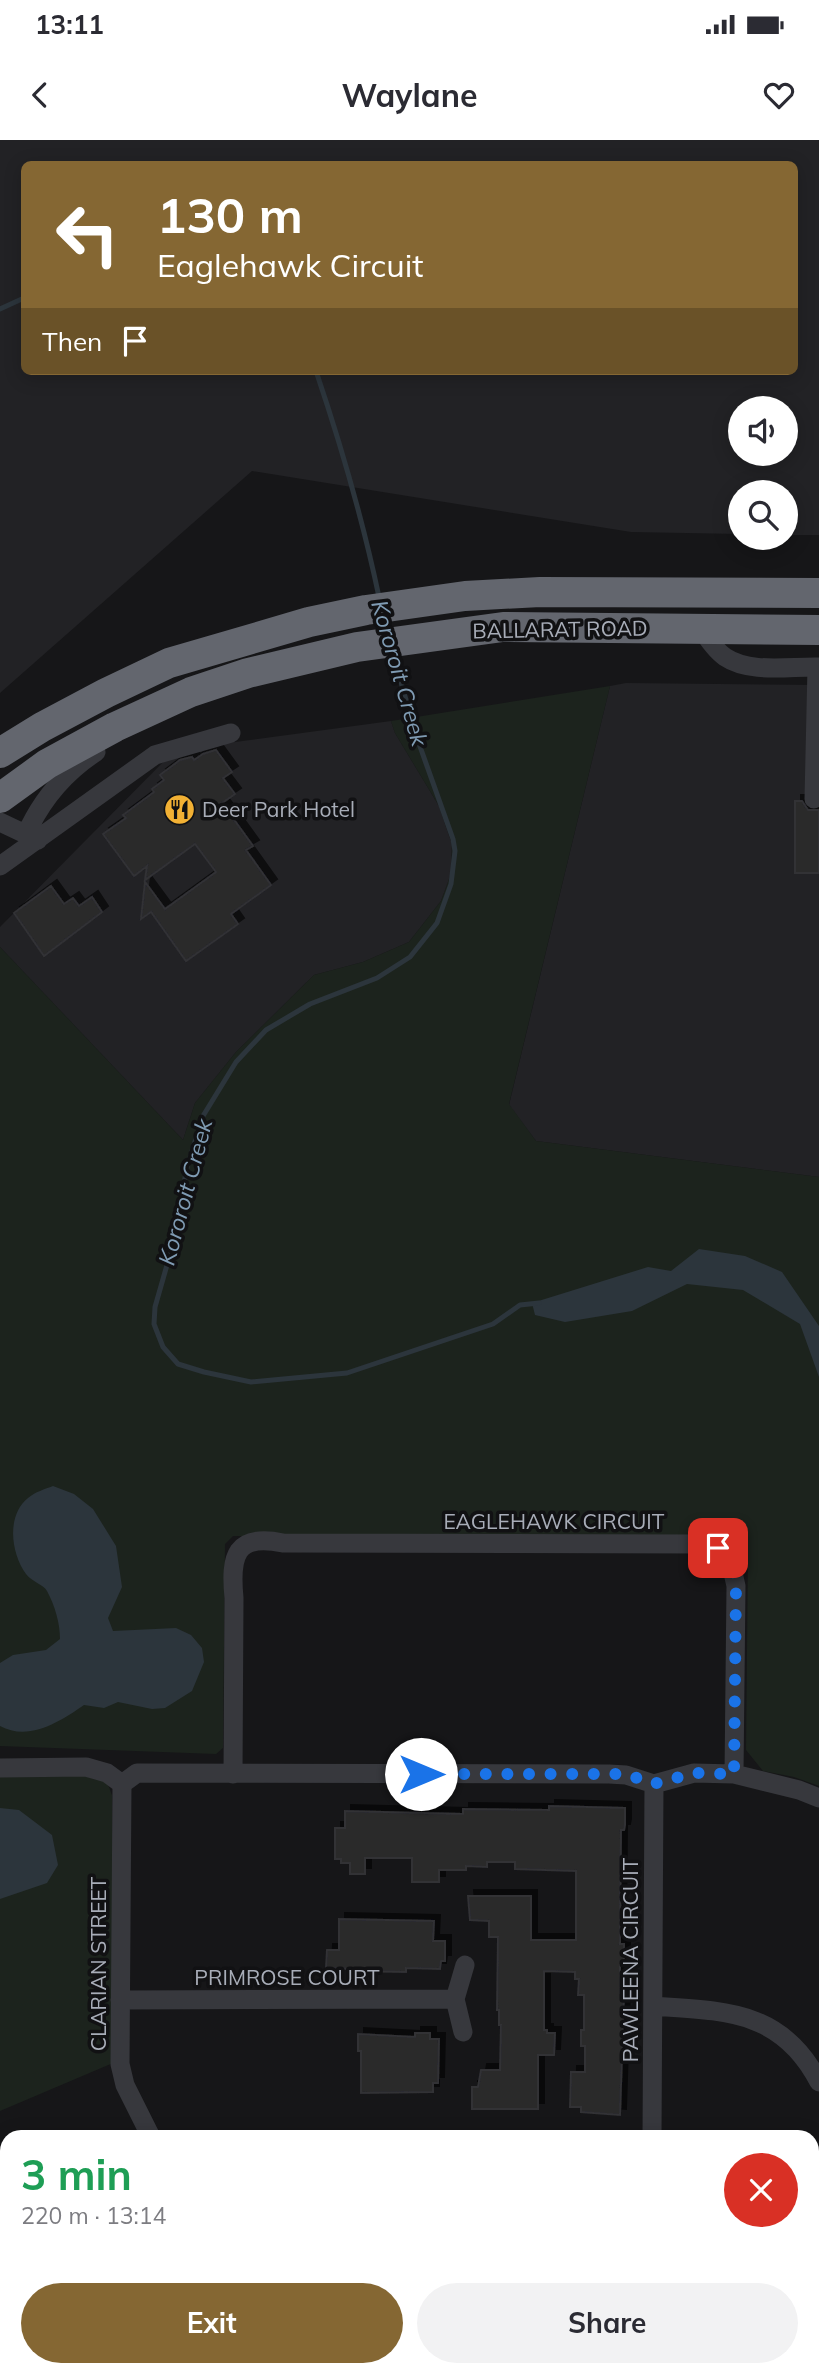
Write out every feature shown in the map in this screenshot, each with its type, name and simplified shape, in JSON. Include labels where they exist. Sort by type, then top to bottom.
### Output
[{"type":"highway","name":"BALLARAT ROAD","points":[[4,747],[169,663],[309,622],[407,603],[465,596],[540,592],[819,593]]},
{"type":"highway","name":"BALLARAT ROAD","points":[[3,790],[115,727],[191,692],[248,673],[357,647],[474,629],[541,626],[819,630]]},
{"type":"street","points":[[700,627],[720,653],[738,663],[755,666],[818,667],[814,799]]},
{"type":"street","points":[[34,833],[41,804],[74,766],[102,748],[115,727]]},
{"type":"street","points":[[0,866],[34,833],[155,755],[231,733]]},
{"type":"street","points":[[3,790],[34,833]]},
{"type":"street","points":[[0,821],[34,833]]},
{"type":"street","name":"EAGLEHAWK CIRCUIT","points":[[233,1774],[234,1598],[242,1567],[249,1558],[264,1548],[283,1544],[689,1544],[718,1548],[729,1555],[736,1586],[734,1774]]},
{"type":"street","points":[[0,1768],[86,1766],[107,1773],[122,1784],[137,1773],[626,1774],[653,1784],[694,1773],[734,1774],[799,1790],[819,1798]]},
{"type":"street","name":"CLARIAN STREET","points":[[122,1784],[120,2064],[125,2085],[148,2130]]},
{"type":"street","name":"PAWLEENA CIRCUIT","points":[[652,2130],[653,1784]]},
{"type":"street","points":[[463,2032],[455,1999],[465,1965]]},
{"type":"street","name":"PRIMROSE COURT","points":[[120,2000],[455,1999]]},
{"type":"street","points":[[653,2006],[714,2011],[753,2019],[793,2043],[819,2082]]},
{"type":"shaded area","points":[[0,140],[819,140],[819,535],[798,535],[798,480],[728,480],[728,534],[631,532],[252,471],[0,693]]},
{"type":"shaded area","points":[[626,683],[819,685],[819,1177],[536,1141],[509,1105],[610,686]]},
{"type":"shaded area","points":[[610,686],[509,1104],[536,1141],[819,1177],[819,1786],[794,1777],[763,1771],[746,1750],[748,1548],[740,1540],[233,1536],[225,1544],[223,1748],[216,1754],[0,1746],[0,947],[183,1140],[195,1103],[236,1052],[314,975],[363,962],[409,942],[441,901],[451,874],[452,844],[439,806],[395,733],[391,721]]},
{"type":"shaded area","name":"Deer Park Hotel","points":[[391,721],[395,733],[439,806],[452,844],[451,874],[441,901],[409,942],[363,962],[314,975],[236,1052],[195,1103],[183,1140],[0,947],[0,927],[175,750]]},
{"type":"shaded area","points":[[699,1249],[745,1256],[782,1272],[819,1326],[819,1377],[800,1324],[743,1290],[687,1284],[632,1311],[565,1322],[535,1315],[532,1303],[648,1267],[671,1271]]},
{"type":"shaded area","points":[[53,1486],[74,1494],[93,1509],[116,1546],[122,1587],[108,1618],[113,1631],[176,1628],[191,1635],[202,1648],[204,1662],[192,1691],[165,1708],[152,1709],[118,1702],[104,1708],[84,1705],[55,1723],[33,1731],[22,1732],[0,1726],[0,1663],[13,1655],[46,1650],[60,1639],[58,1621],[50,1597],[45,1589],[28,1577],[17,1556],[13,1535],[16,1515],[21,1506],[34,1494]]},
{"type":"shaded area","points":[[40,1772],[88,1776],[100,1779],[108,1785],[112,1795],[113,2063],[0,2111],[0,1773]]},
{"type":"shaded area","points":[[0,1808],[19,1810],[52,1835],[58,1865],[47,1883],[0,1899]]},
{"type":"building","points":[[216,750],[232,772],[223,778],[235,794],[222,803],[253,846],[246,850],[271,885],[231,914],[238,924],[186,961],[151,912],[141,919],[145,882],[165,909],[216,872],[195,844],[145,880],[147,866],[134,876],[103,834],[126,818],[123,815],[154,792],[152,789],[164,780],[160,775],[180,760],[192,757],[194,760]]},
{"type":"building","points":[[795,801],[802,801],[808,810],[819,810],[819,873],[795,873]]},
{"type":"building","points":[[51,886],[64,904],[73,898],[79,906],[92,897],[102,912],[44,956],[14,913]]},
{"type":"building","points":[[549,1806],[625,1808],[625,1825],[624,1830],[621,1830],[620,1944],[624,1944],[624,1965],[620,1965],[620,1993],[624,1993],[620,2115],[581,2112],[581,2107],[570,2107],[571,2072],[585,2072],[585,2046],[581,2046],[584,1995],[578,1995],[579,1979],[575,1979],[575,1972],[544,1971],[544,2030],[547,2030],[547,2033],[555,2033],[554,2055],[538,2055],[538,2109],[472,2109],[472,2087],[478,2087],[481,2070],[500,2070],[501,2025],[497,2010],[498,1937],[489,1937],[489,1921],[470,1920],[468,1896],[531,1896],[531,1940],[576,1940],[576,1871],[515,1869],[515,1862],[487,1862],[487,1867],[466,1866],[466,1870],[439,1870],[439,1882],[412,1882],[412,1858],[365,1858],[365,1874],[350,1874],[350,1863],[341,1863],[341,1859],[335,1859],[335,1828],[345,1828],[345,1811],[463,1814],[463,1809],[549,1810]]},
{"type":"building","points":[[339,1919],[434,1921],[433,1941],[445,1941],[445,1961],[441,1961],[440,1969],[406,1968],[406,1972],[326,1968],[327,1950],[339,1950]]},
{"type":"building","points":[[415,2033],[430,2033],[430,2039],[439,2039],[438,2083],[433,2083],[433,2092],[361,2093],[361,2051],[358,2051],[358,2034],[415,2037]]},
{"type":"waterway","name":"Kororoit Creek","points":[[0,309],[21,299]]},
{"type":"waterway","name":"Kororoit Creek","points":[[317,375],[351,483],[379,597]]},
{"type":"waterway","name":"Kororoit Creek","points":[[392,651],[417,738],[453,839],[455,851],[451,884],[437,923],[410,957],[377,978],[310,1004],[266,1030],[236,1062],[203,1116],[187,1167],[173,1244],[155,1307],[154,1324],[163,1347],[178,1364],[251,1382],[347,1373],[493,1324],[520,1305],[539,1303]]},
{"type":"place","name":"Deer Park Hotel","points":[[179,809]]},
{"type":"route","points":[[421,1774],[626,1774],[653,1784],[694,1773],[734,1774],[736,1586],[729,1555],[718,1548]]}]
